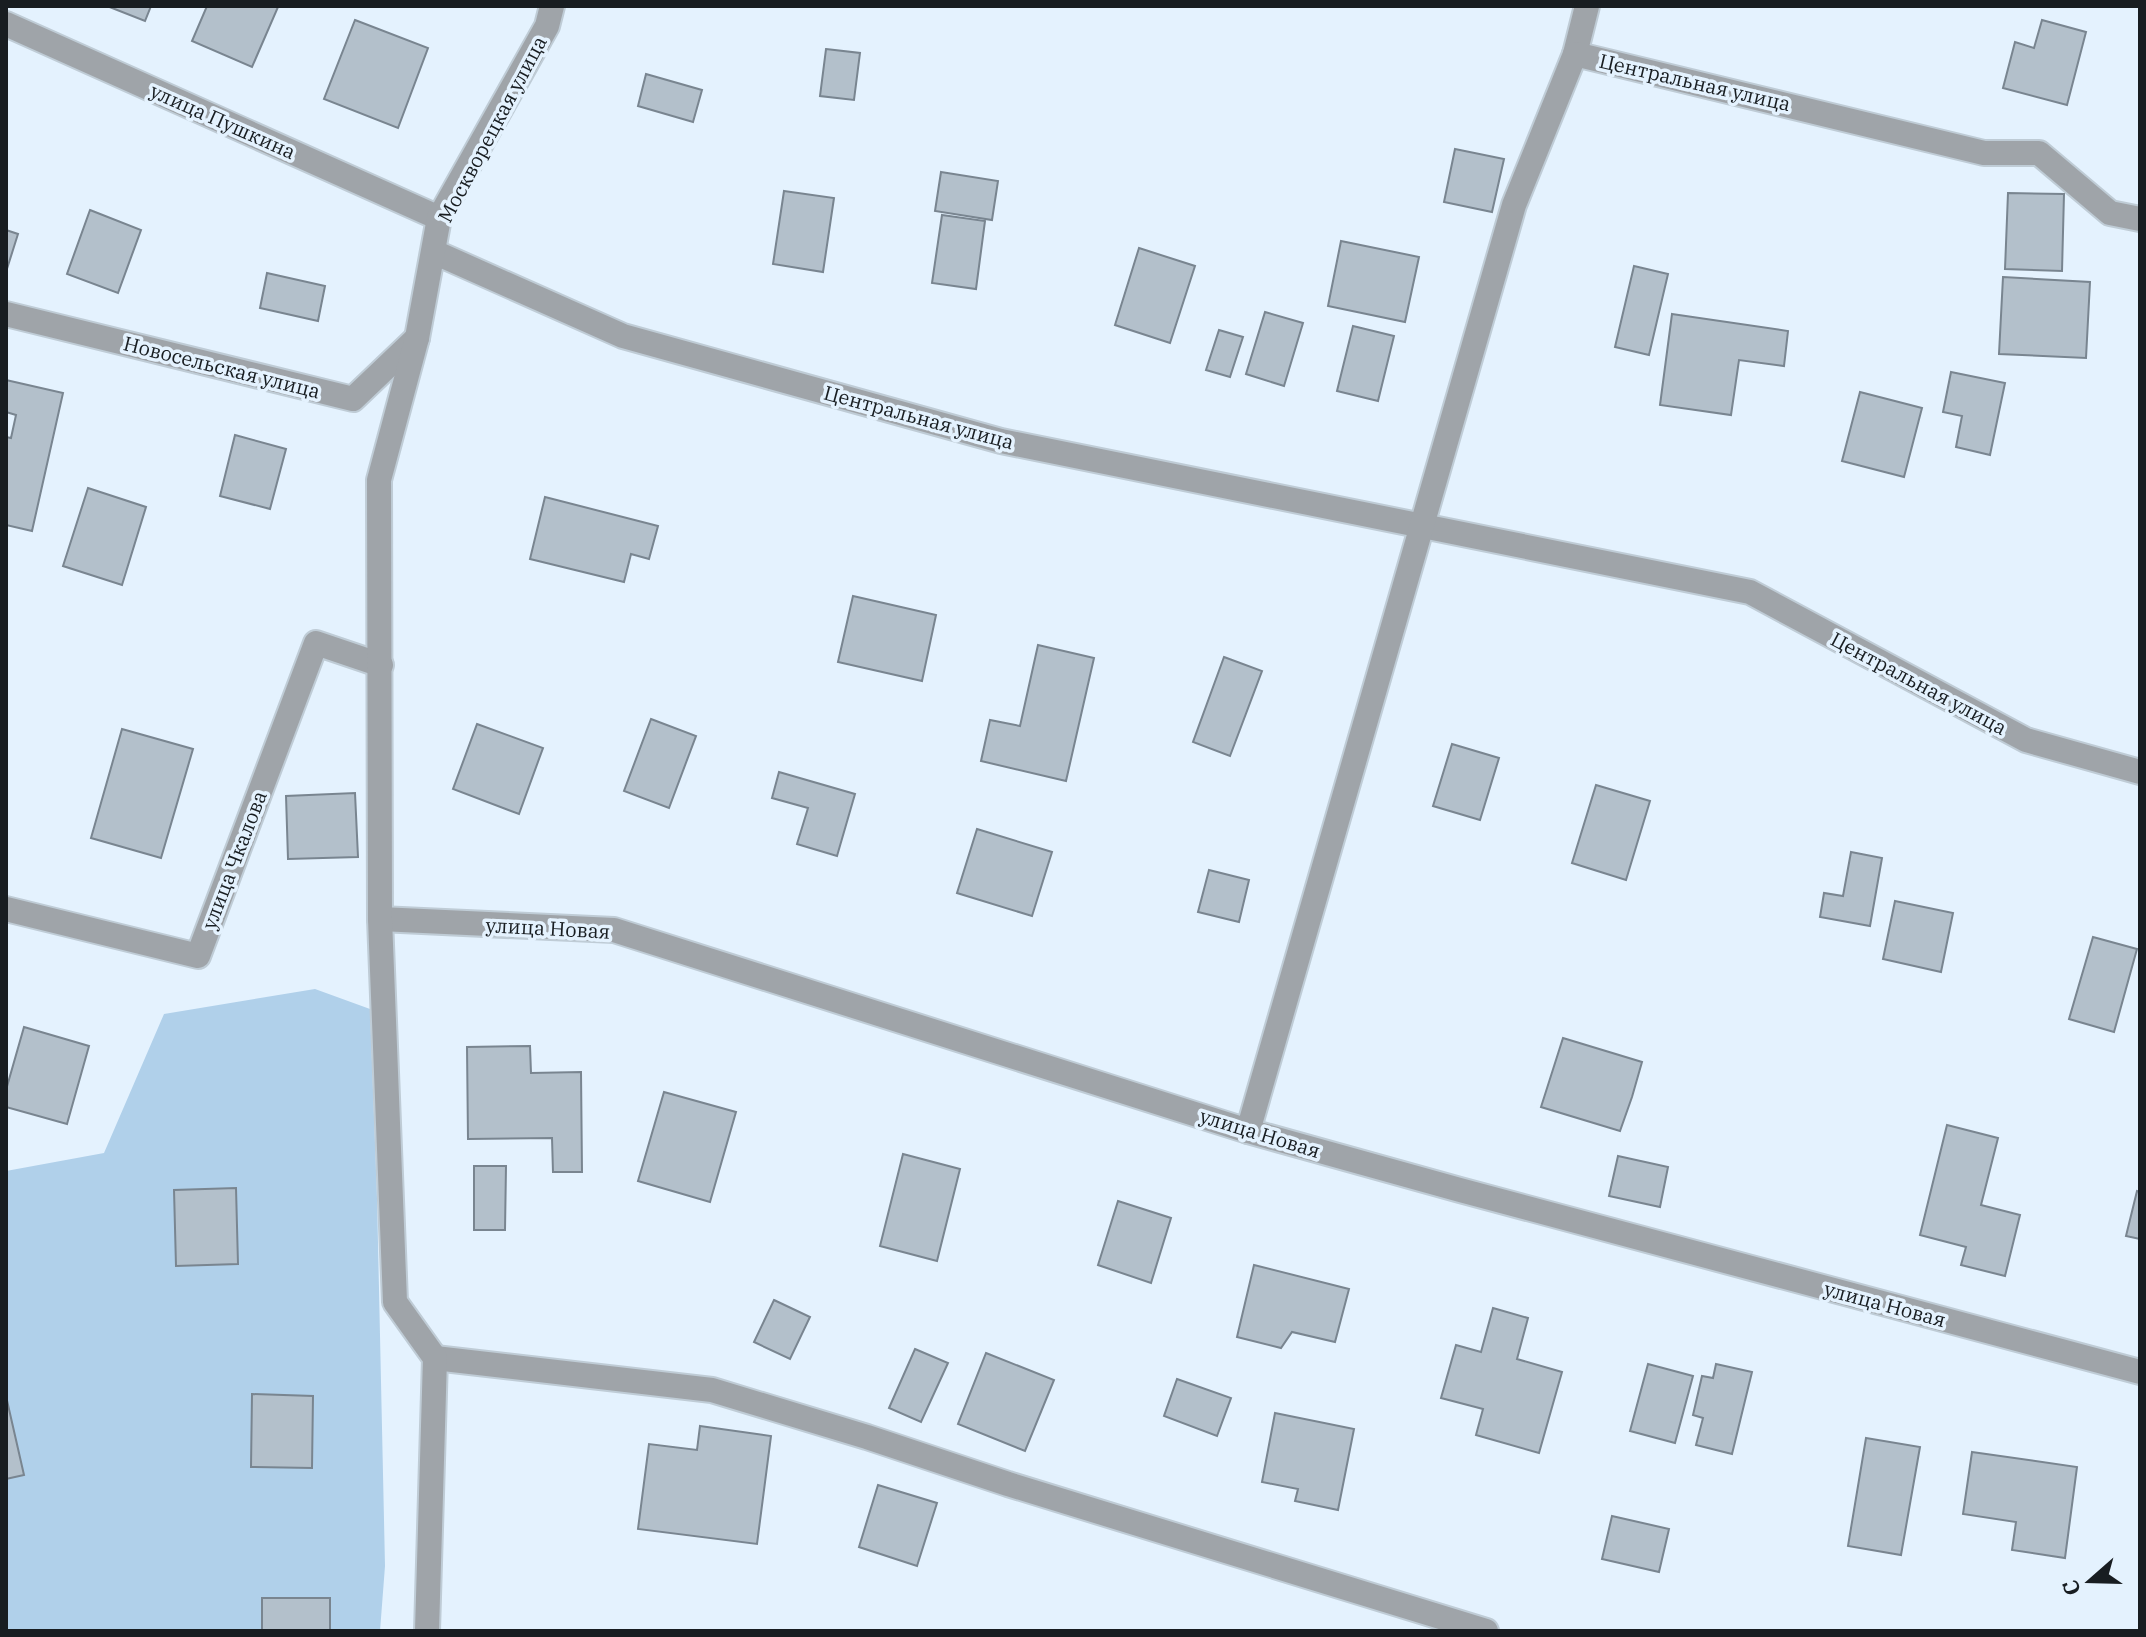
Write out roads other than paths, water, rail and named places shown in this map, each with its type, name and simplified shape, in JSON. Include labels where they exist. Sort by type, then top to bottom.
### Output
[{"type":"street","name":"Москворецкая улица","points":[[435,1358],[395,1302],[380,919],[379,480],[417,338],[439,218],[547,26],[552,6]]},
{"type":"street","points":[[1575,54],[1587,6]]},
{"type":"street","name":"улица Пушкина","points":[[6,24],[439,218]]},
{"type":"street","name":"Центральная улица","points":[[1421,525],[1514,205],[1575,54],[1984,153],[2039,153],[2110,213],[2140,219]]},
{"type":"street","name":"Центральная улица","points":[[434,252],[623,336],[1001,441],[1750,592],[2026,740],[2140,772]]},
{"type":"street","name":"Новосельская улица","points":[[6,314],[353,399],[417,338]]},
{"type":"street","points":[[1248,1131],[1421,525]]},
{"type":"street","name":"улица Чкалова","points":[[6,909],[198,956],[316,643],[381,665]]},
{"type":"street","name":"улица Новая","points":[[380,919],[614,930],[1248,1131],[2140,1372]]},
{"type":"street","points":[[427,1631],[435,1358],[712,1390],[1486,1631]]}]
